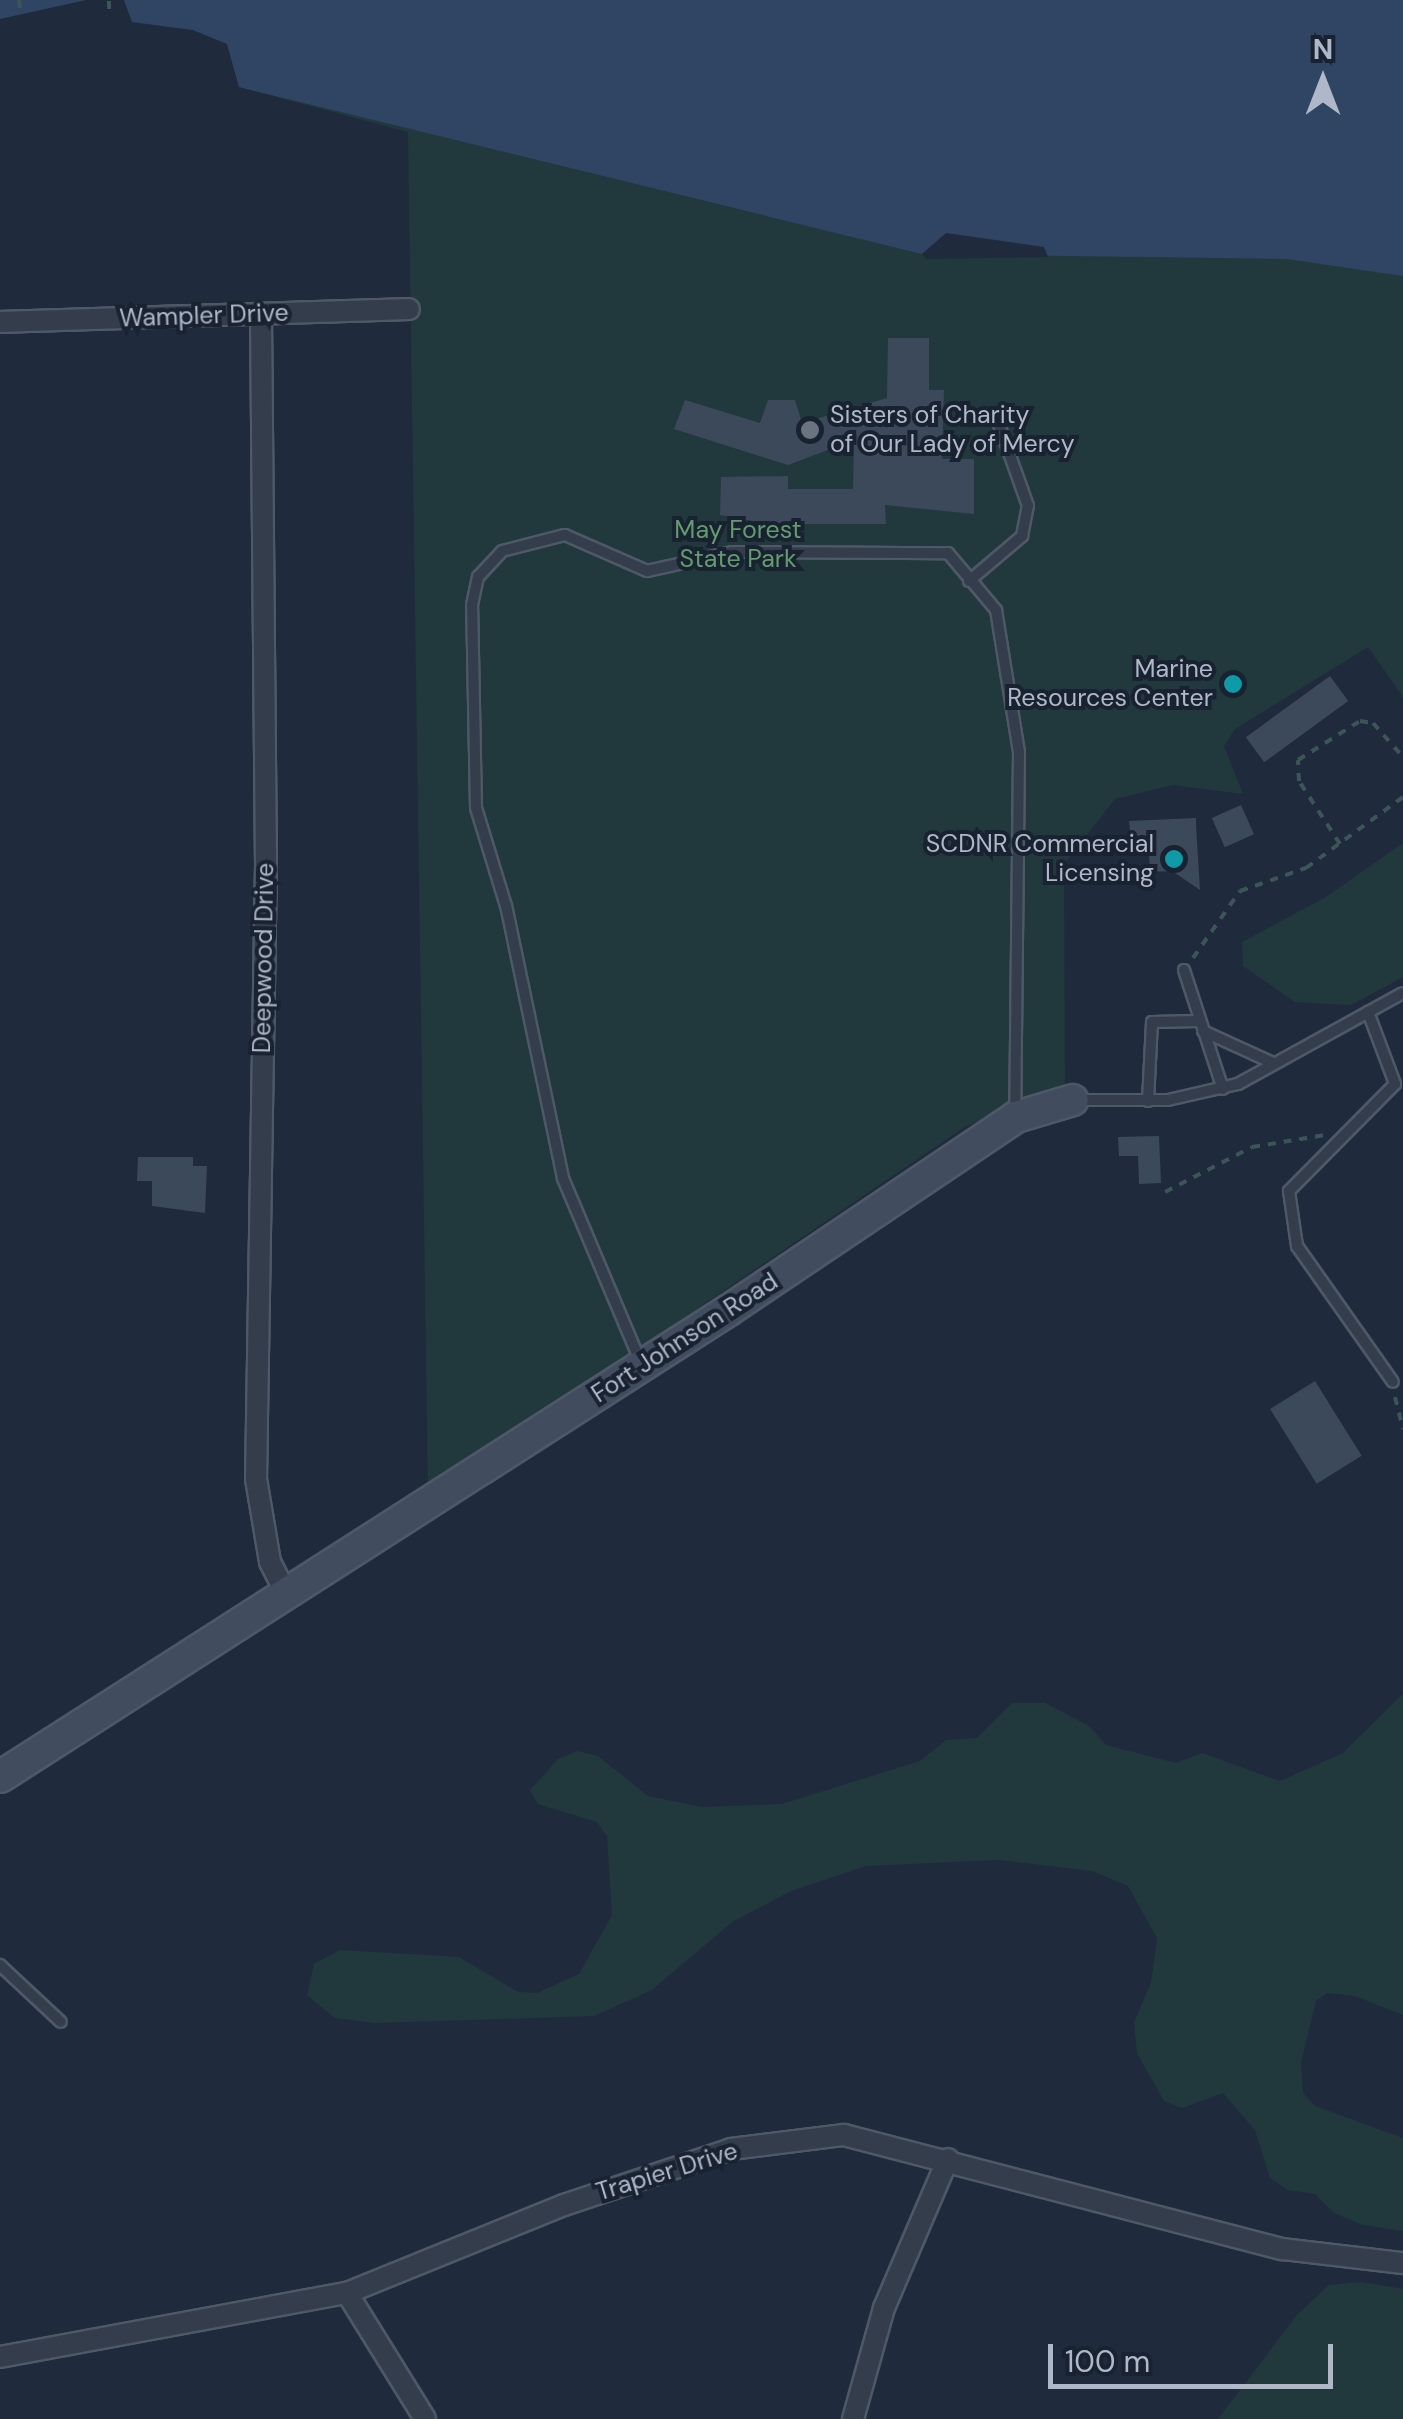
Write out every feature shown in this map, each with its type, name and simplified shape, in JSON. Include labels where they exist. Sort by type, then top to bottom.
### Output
[{"type":"street","name":"Wampler Drive","points":[[0,322],[409,308]]},
{"type":"street","name":"Deepwood Drive","points":[[262,315],[266,864],[256,1480],[270,1562],[287,1595]]},
{"type":"street","name":"Fort Johnson Road","points":[[4,1767],[287,1595],[643,1366],[1016,1117],[1074,1100]]},
{"type":"street","name":"Trapier Drive","points":[[0,2357],[346,2293],[564,2205],[731,2149],[844,2135],[1283,2249],[1403,2263]]},
{"type":"street","points":[[853,2419],[884,2308],[948,2159]]},
{"type":"street","points":[[346,2293],[425,2419]]},
{"type":"lane","points":[[969,581],[1022,536],[1028,506],[998,419]]},
{"type":"lane","points":[[643,1366],[564,1178],[506,906],[481,834],[472,626],[478,577],[492,558],[515,544],[565,535],[646,572],[732,552],[948,552],[996,610],[1019,752],[1016,1117]]},
{"type":"lane","points":[[1184,970],[1224,1089]]},
{"type":"lane","name":"Fort Johnson Road","points":[[1074,1100],[1148,1100],[1224,1089],[1403,992]]},
{"type":"lane","points":[[1368,1012],[1395,1084],[1289,1191],[1297,1246],[1393,1382]]},
{"type":"lane","points":[[1148,1100],[1152,1022],[1201,1026],[1272,1063]]},
{"type":"lane","points":[[0,1965],[62,2022]]},
{"type":"path","points":[[19,0],[20,16]]},
{"type":"path","points":[[109,8],[110,0]]},
{"type":"path","points":[[1340,844],[1299,781],[1298,760],[1360,721],[1373,723],[1403,757]]},
{"type":"path","points":[[1184,970],[1240,891],[1291,877],[1403,798]]},
{"type":"path","points":[[1164,1192],[1252,1147],[1316,1134],[1345,1137]]},
{"type":"path","points":[[1393,1382],[1403,1430]]},
{"type":"green space","name":"May Forest State Park","points":[[124,0],[253,0],[1403,95],[1403,697],[1368,647],[1235,729],[1224,746],[1243,794],[1173,785],[1115,799],[1064,864],[1065,1091],[966,1126],[428,1492],[408,132],[239,87],[227,44],[193,30],[132,22]]},
{"type":"green space","points":[[1403,843],[1403,977],[1351,1005],[1295,1002],[1243,966],[1242,942],[1326,897]]},
{"type":"green space","points":[[1403,1694],[1403,2015],[1355,1996],[1327,1993],[1316,2001],[1301,2063],[1303,2093],[1315,2106],[1403,2138],[1403,2231],[1363,2225],[1334,2213],[1315,2194],[1288,2190],[1270,2178],[1255,2130],[1223,2093],[1182,2108],[1164,2101],[1137,2053],[1134,2022],[1151,1983],[1157,1938],[1128,1886],[1092,1871],[999,1860],[866,1866],[791,1891],[732,1922],[652,1990],[594,2016],[375,2023],[335,2018],[307,1995],[314,1964],[340,1950],[459,1957],[518,1992],[537,1993],[579,1974],[612,1915],[607,1836],[597,1822],[538,1804],[530,1790],[558,1759],[577,1751],[598,1756],[648,1796],[702,1807],[782,1804],[920,1761],[946,1740],[977,1738],[1012,1703],[1045,1703],[1089,1726],[1106,1745],[1176,1763],[1202,1753],[1280,1781],[1343,1753]]},
{"type":"green space","points":[[1362,2282],[1403,2289],[1403,2419],[1218,2419],[1297,2315],[1329,2285]]},
{"type":"water","points":[[0,0],[86,0],[0,19]]},
{"type":"water","points":[[124,0],[1403,0],[1403,276],[1287,259],[922,254],[239,87],[227,44],[193,30],[132,22]]},
{"type":"pier","points":[[946,233],[1044,247],[1048,257],[926,259],[922,254]]},
{"type":"building","name":"Sisters of Charity of Our Lady of Mercy","points":[[888,338],[929,338],[929,390],[944,390],[942,459],[974,459],[974,514],[885,505],[886,524],[770,524],[720,515],[721,477],[788,476],[788,489],[853,489],[854,440],[788,465],[674,429],[685,400],[760,423],[768,400],[795,400],[802,423],[887,398]]},
{"type":"building","points":[[1330,676],[1348,701],[1264,762],[1246,737]]},
{"type":"building","points":[[1241,805],[1254,834],[1225,847],[1212,818]]},
{"type":"building","name":"SCDNR Commercial Licensing","points":[[1196,818],[1200,890],[1172,871],[1150,872],[1148,837],[1131,839],[1129,821]]},
{"type":"building","points":[[1159,1136],[1161,1183],[1139,1184],[1138,1156],[1119,1156],[1118,1137]]},
{"type":"building","points":[[138,1157],[193,1157],[193,1166],[207,1166],[205,1213],[152,1206],[152,1181],[137,1181]]},
{"type":"building","points":[[1315,1381],[1362,1456],[1317,1484],[1270,1409]]},
{"type":"place","name":"Sisters of Charity of Our Lady of Mercy","points":[[810,430]]},
{"type":"place","name":"Marine Resources Center","points":[[1233,684]]},
{"type":"place","name":"SCDNR Commercial Licensing","points":[[1174,859]]}]
